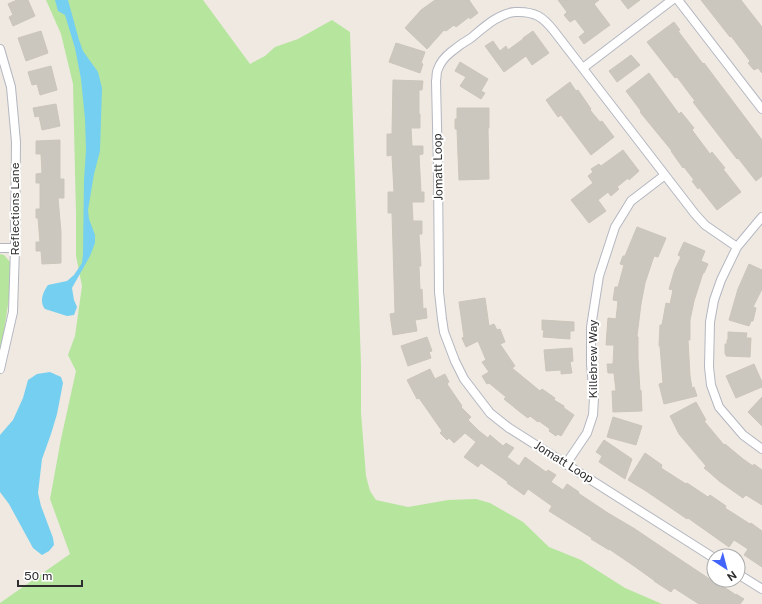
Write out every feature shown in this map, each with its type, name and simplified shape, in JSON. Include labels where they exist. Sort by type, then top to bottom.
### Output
[{"type":"street","points":[[583,68],[672,0]]},
{"type":"street","points":[[678,0],[762,109]]},
{"type":"street","name":"Jomatt Loop","points":[[706,553],[509,428],[490,413],[464,379],[444,332],[439,292],[437,70],[450,53],[506,14],[515,12],[533,14],[541,17],[583,68],[705,225],[737,247]]},
{"type":"street","name":"Reflections Lane","points":[[0,49],[11,87],[16,142],[15,248],[12,312],[0,369]]},
{"type":"street","name":"Killebrew Way","points":[[566,464],[587,433],[593,415],[594,398],[591,364],[591,327],[599,276],[615,227],[631,201],[665,175]]},
{"type":"street","points":[[762,217],[737,247],[721,280],[714,300],[710,322],[709,367],[711,385],[719,408],[743,435],[762,449]]},
{"type":"street","points":[[0,248],[15,248]]},
{"type":"street","points":[[746,579],[762,589]]},
{"type":"green space","points":[[46,0],[203,0],[250,64],[265,56],[275,47],[298,39],[332,20],[350,32],[361,365],[361,413],[366,476],[370,491],[376,500],[408,507],[448,500],[476,499],[490,503],[523,522],[549,547],[581,560],[625,588],[662,604],[0,604],[70,554],[50,499],[76,371],[68,355],[75,336],[82,286],[76,256],[73,84],[61,34]]},
{"type":"green space","points":[[0,254],[4,255],[11,263],[9,298],[0,349]]},
{"type":"water","points":[[55,0],[68,0],[83,51],[98,72],[102,88],[100,151],[94,174],[88,210],[89,219],[95,235],[95,243],[90,256],[72,288],[77,307],[74,315],[67,316],[45,309],[42,300],[43,294],[48,285],[67,281],[74,275],[82,263],[86,150],[85,119],[81,79],[75,48],[65,15],[58,11]]},
{"type":"water","points":[[50,372],[61,377],[63,383],[57,414],[42,459],[38,493],[54,545],[49,551],[42,555],[33,548],[9,504],[0,492],[0,435],[13,420],[23,398],[28,380],[37,374]]},
{"type":"building","points":[[17,0],[28,0],[35,16],[13,26],[9,17],[13,15],[8,4]]},
{"type":"building","points":[[435,0],[469,0],[478,13],[470,19],[469,17],[456,27],[454,25],[446,31],[444,30],[427,49],[405,28],[421,10]]},
{"type":"building","points":[[558,0],[599,0],[594,4],[610,25],[584,44],[579,37],[585,32],[575,19],[570,22],[564,15],[567,12]]},
{"type":"building","points":[[621,0],[640,0],[628,9]]},
{"type":"building","points":[[701,0],[741,0],[762,27],[762,73],[758,68],[754,70],[748,63],[750,61]]},
{"type":"building","points":[[674,22],[680,30],[678,31],[762,140],[762,176],[756,181],[693,102],[695,101],[677,77],[675,78],[647,42]]},
{"type":"building","points":[[41,31],[48,53],[26,61],[18,38]]},
{"type":"building","points":[[533,31],[549,53],[532,65],[526,56],[504,72],[485,46],[493,41],[500,51],[506,46],[508,50]]},
{"type":"building","points":[[396,43],[425,52],[421,63],[423,64],[420,73],[389,62]]},
{"type":"building","points":[[631,55],[640,65],[617,82],[609,71]]},
{"type":"building","points":[[460,62],[488,79],[481,91],[485,93],[481,99],[460,86],[466,77],[455,71]]},
{"type":"building","points":[[51,66],[57,90],[40,95],[37,84],[32,85],[28,72]]},
{"type":"building","points":[[649,73],[679,114],[681,112],[694,128],[692,130],[710,154],[712,152],[725,168],[723,169],[741,192],[717,210],[699,187],[698,189],[692,181],[694,180],[640,112],[641,111],[626,91]]},
{"type":"building","points":[[393,80],[423,81],[422,90],[419,90],[420,128],[411,128],[412,146],[423,146],[423,154],[419,155],[421,192],[424,192],[424,202],[412,202],[413,221],[422,221],[422,234],[419,234],[421,266],[419,266],[420,290],[422,289],[423,309],[426,308],[427,318],[415,320],[417,331],[393,335],[390,314],[395,313],[392,213],[388,213],[388,192],[394,192],[392,155],[387,156],[387,134],[392,134]]},
{"type":"building","points":[[570,82],[576,91],[578,90],[591,109],[590,110],[600,122],[602,121],[614,137],[591,155],[561,115],[558,117],[546,100]]},
{"type":"building","points":[[56,104],[60,126],[42,130],[39,116],[35,117],[33,108]]},
{"type":"building","points":[[457,108],[489,108],[489,179],[459,180],[457,129],[455,129]]},
{"type":"building","points":[[60,140],[60,179],[64,179],[64,198],[58,198],[61,232],[61,263],[42,264],[41,251],[36,251],[36,242],[40,242],[36,209],[40,209],[40,183],[36,183],[36,174],[42,173],[41,154],[36,154],[36,141]]},
{"type":"building","points":[[623,150],[639,171],[629,180],[628,178],[617,187],[619,189],[611,196],[608,192],[598,200],[606,211],[589,223],[571,200],[593,183],[588,176],[593,172],[591,169],[599,164],[601,166]]},
{"type":"building","points":[[637,227],[666,238],[658,257],[654,256],[645,283],[641,304],[637,336],[642,411],[613,412],[612,391],[616,391],[614,373],[608,373],[607,364],[613,364],[614,345],[606,345],[608,318],[616,319],[618,301],[613,300],[615,287],[618,287],[624,265],[620,264],[623,256],[625,256]]},
{"type":"building","points":[[684,242],[705,251],[701,261],[708,264],[703,273],[694,301],[690,320],[690,340],[688,340],[690,376],[692,388],[694,387],[697,396],[664,404],[659,384],[663,383],[659,346],[660,325],[662,325],[666,303],[670,304],[673,290],[669,289],[675,269],[681,257],[678,255]]},
{"type":"building","points":[[749,264],[762,270],[762,289],[753,307],[756,308],[753,321],[751,321],[749,326],[729,320],[738,289]]},
{"type":"building","points":[[485,298],[489,326],[494,324],[497,330],[500,329],[505,342],[500,344],[515,366],[512,368],[540,391],[542,389],[555,398],[554,400],[574,415],[561,436],[558,434],[556,436],[549,431],[550,429],[530,416],[528,418],[504,399],[506,397],[489,383],[487,384],[482,376],[489,372],[482,362],[486,360],[478,341],[466,347],[462,338],[464,337],[459,302]]},
{"type":"building","points":[[542,320],[574,322],[574,331],[570,331],[570,339],[543,337],[544,330],[542,330]]},
{"type":"building","points":[[728,332],[747,333],[746,338],[751,338],[750,357],[726,356],[725,344],[727,344]]},
{"type":"building","points":[[427,337],[432,351],[429,352],[431,358],[408,366],[401,346]]},
{"type":"building","points":[[572,348],[573,361],[570,362],[572,373],[561,374],[561,370],[546,371],[544,350]]},
{"type":"building","points":[[754,364],[762,382],[762,387],[736,398],[726,376]]},
{"type":"building","points":[[430,369],[435,379],[445,374],[449,382],[447,384],[462,406],[461,407],[471,417],[468,420],[488,438],[490,435],[503,446],[506,443],[514,448],[507,457],[519,466],[525,457],[546,472],[548,470],[556,475],[551,482],[563,490],[567,484],[608,513],[635,529],[706,577],[706,588],[726,588],[744,599],[740,604],[699,604],[674,588],[671,592],[609,549],[549,511],[552,506],[528,489],[524,495],[481,463],[478,467],[464,457],[476,442],[465,433],[454,443],[449,438],[447,440],[440,433],[442,431],[419,398],[417,399],[407,380]]},
{"type":"building","points":[[762,397],[762,426],[748,412]]},
{"type":"building","points":[[696,402],[706,420],[704,421],[724,445],[725,444],[753,466],[754,464],[762,470],[762,505],[746,495],[743,498],[719,481],[704,468],[706,466],[679,434],[670,416]]},
{"type":"building","points":[[613,417],[642,426],[636,445],[607,437]]},
{"type":"building","points":[[604,440],[632,459],[625,479],[599,462],[602,456],[596,452]]},
{"type":"building","points":[[645,453],[662,465],[661,468],[708,497],[710,495],[726,506],[725,508],[762,531],[762,567],[746,556],[748,549],[734,540],[729,547],[688,518],[687,519],[628,480]]}]
